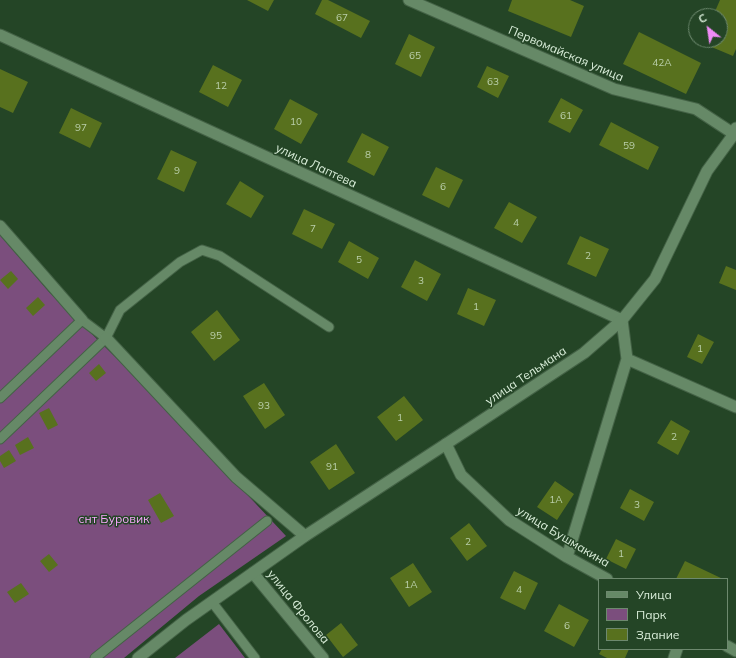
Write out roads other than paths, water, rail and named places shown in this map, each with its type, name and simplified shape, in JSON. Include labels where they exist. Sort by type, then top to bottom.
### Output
[{"type":"street","name":"Первомайская улица","points":[[409,0],[614,89],[696,109],[735,132]]},
{"type":"street","name":"улица Лаптева","points":[[0,35],[622,320]]},
{"type":"street","name":"улица Тельмана","points":[[138,658],[186,620],[305,536],[584,353],[622,320],[655,279],[707,171],[735,132]]},
{"type":"street","points":[[0,226],[82,320]]},
{"type":"street","points":[[567,557],[627,359],[622,320]]},
{"type":"street","points":[[106,338],[236,477],[305,536]]},
{"type":"street","points":[[627,359],[736,407]]},
{"type":"street","name":"улица Бушмакина","points":[[446,444],[461,475],[509,520],[567,557],[605,578]]},
{"type":"street","name":"улица Фролова","points":[[253,572],[323,658]]},
{"type":"lane","points":[[0,439],[106,338],[120,310],[180,262],[202,250],[220,256],[329,326]]},
{"type":"lane","points":[[0,398],[82,320],[106,338]]},
{"type":"lane","points":[[95,658],[267,521]]},
{"type":"lane","points":[[212,602],[255,658]]},
{"type":"park label","name":"снт Буровик","points":[[114,519]]}]
